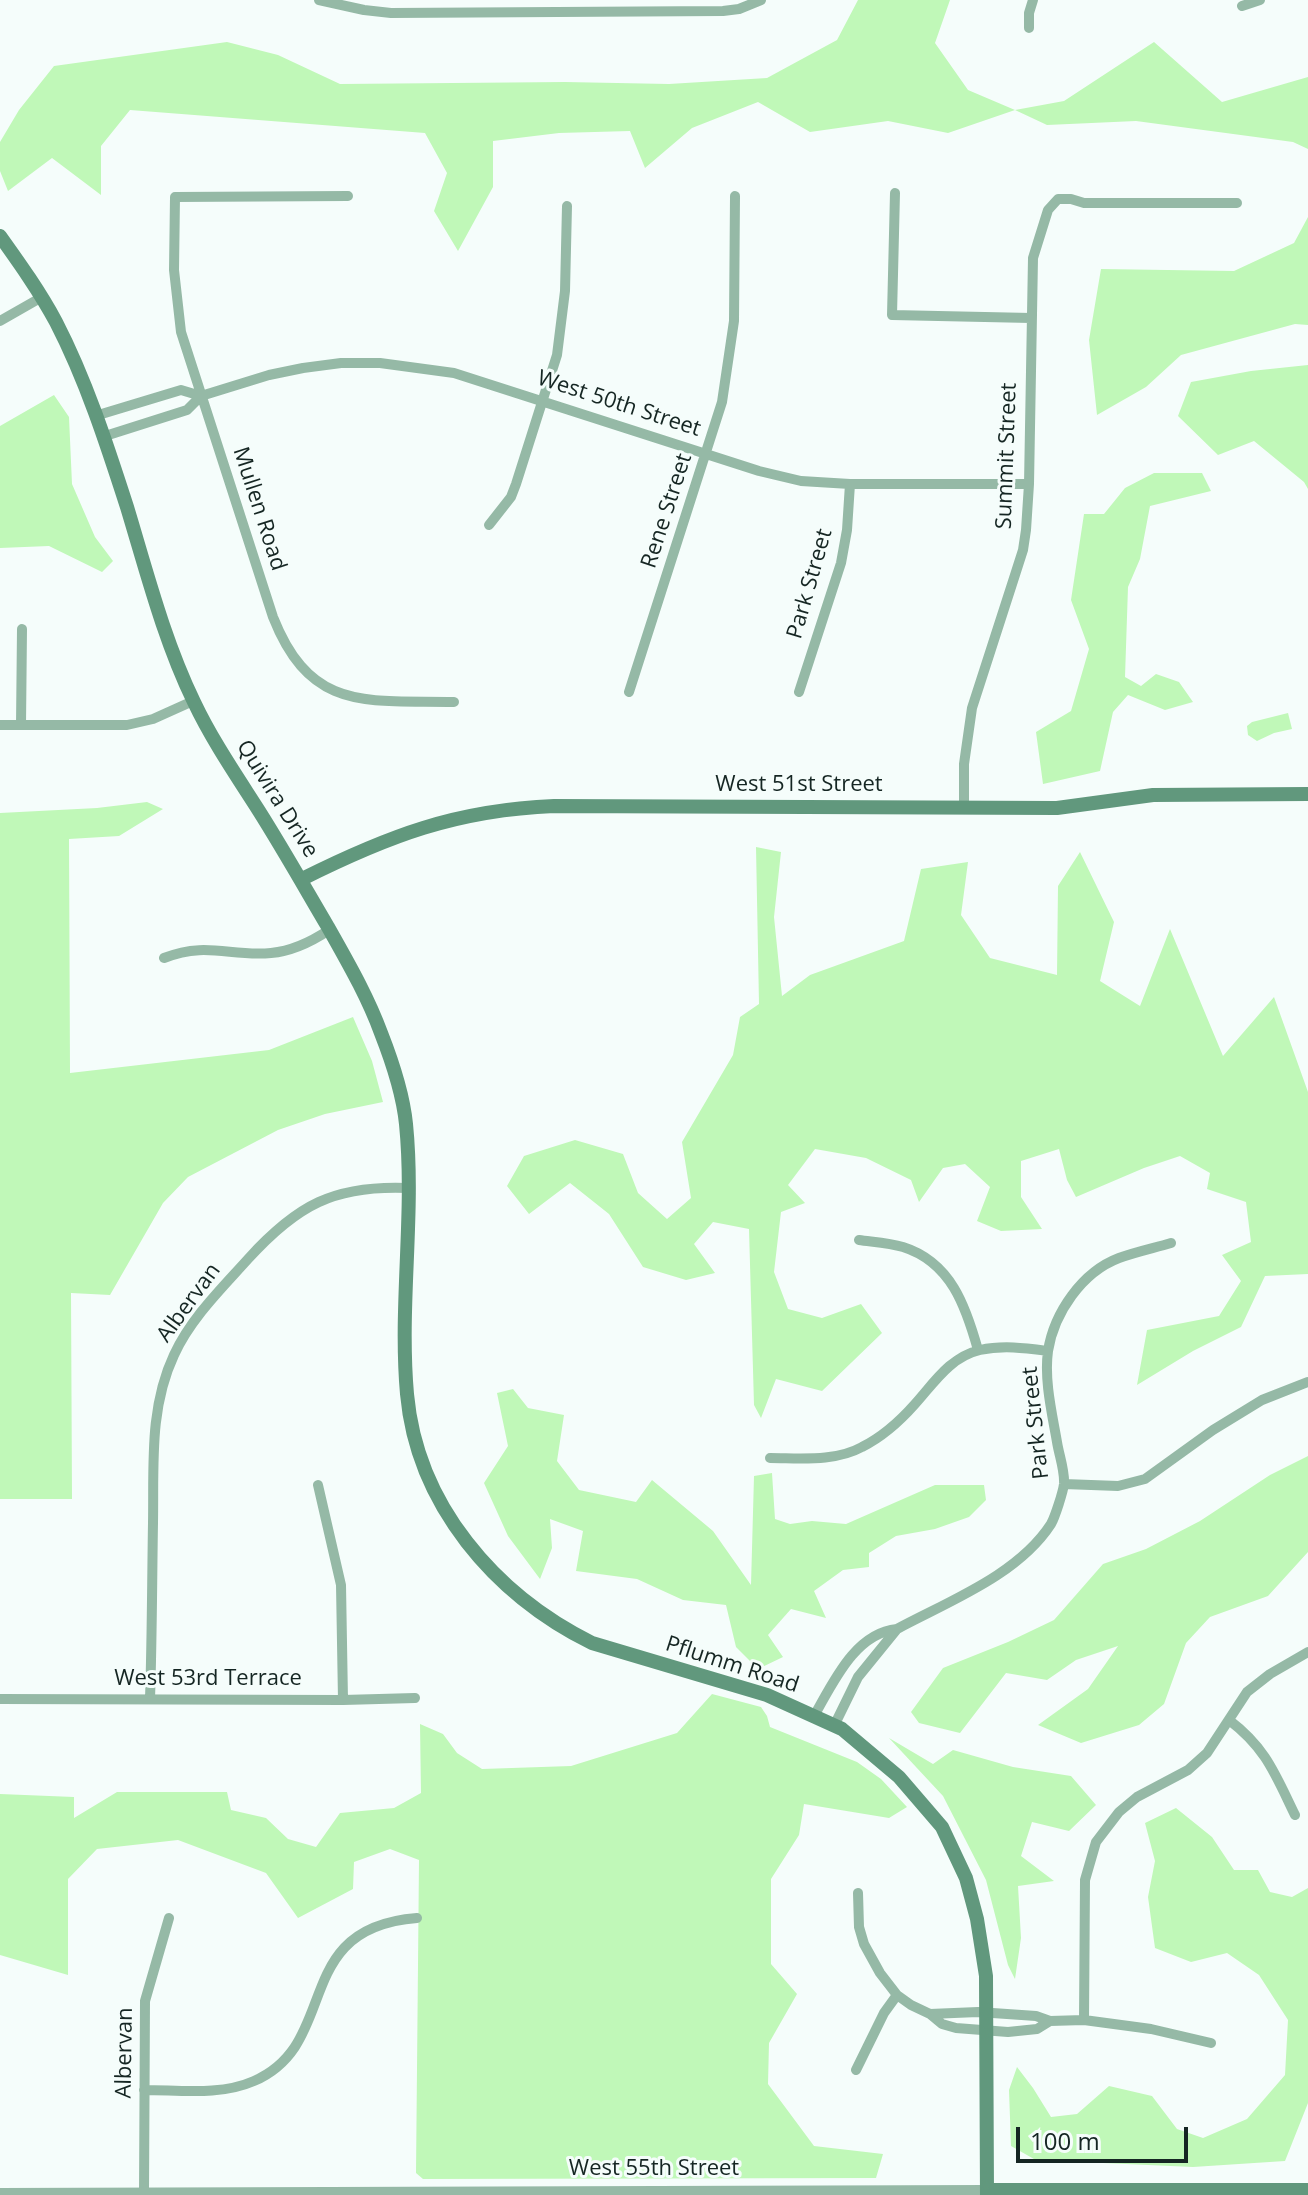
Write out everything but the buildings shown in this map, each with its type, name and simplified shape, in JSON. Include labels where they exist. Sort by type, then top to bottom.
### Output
[{"type":"main road","name":"Quivira Drive","points":[[0,236],[42,297],[71,354],[125,503],[158,610],[193,701],[352,967],[370,1005],[395,1076],[406,1122],[405,1348],[409,1408]]},
{"type":"main road","name":"West 51st Street","points":[[302,879],[345,857],[412,830],[501,809],[554,806],[1057,808],[1168,795],[1308,794]]},
{"type":"main road","name":"Pflumm Road","points":[[409,1408],[424,1470],[440,1502],[486,1567],[535,1610],[592,1643],[767,1695],[842,1729],[899,1777],[942,1827],[966,1878],[977,1919],[986,1976],[987,2192]]},
{"type":"main road","name":"West 55th Street","points":[[987,2192],[1308,2190]]},
{"type":"street","points":[[319,0],[391,13],[509,13],[723,11],[739,9],[761,0]]},
{"type":"street","points":[[1029,28],[1033,0]]},
{"type":"street","points":[[1242,6],[1260,0]]},
{"type":"street","points":[[895,193],[892,315],[1031,318]]},
{"type":"street","name":"Mullen Road","points":[[348,196],[175,197],[174,248],[181,332],[273,617],[282,641],[298,665],[325,686],[359,699],[454,702]]},
{"type":"street","name":"Rene Street","points":[[629,692],[722,402],[734,321],[735,196]]},
{"type":"street","name":"Summit Street","points":[[964,807],[964,764],[972,708],[1023,550],[1029,484],[1035,249],[1048,210],[1058,199],[1084,203],[1237,203]]},
{"type":"street","points":[[489,525],[511,497],[557,355],[565,291],[567,206]]},
{"type":"street","points":[[0,321],[42,297]]},
{"type":"street","name":"West 50th Street","points":[[102,437],[187,410],[201,396],[269,375],[341,363],[380,363],[454,373],[759,471],[801,481],[1029,484]]},
{"type":"street","name":"West 50th Street","points":[[95,416],[181,390],[201,396]]},
{"type":"street","name":"Park Street","points":[[799,692],[841,563],[850,484]]},
{"type":"street","points":[[21,725],[22,629]]},
{"type":"street","points":[[0,725],[127,725],[153,719],[193,701]]},
{"type":"street","points":[[164,958],[196,949],[279,952],[306,944],[329,930]]},
{"type":"street","name":"Albervan","points":[[150,1699],[154,1429],[159,1395],[174,1354],[213,1298],[285,1222],[321,1200],[338,1194],[373,1188],[408,1188]]},
{"type":"street","points":[[859,1240],[902,1247],[921,1255],[937,1268],[955,1287],[969,1318],[978,1350]]},
{"type":"street","name":"Park Street","points":[[814,1716],[842,1667],[873,1637],[885,1630],[897,1629],[992,1579],[1028,1553],[1052,1522],[1064,1484],[1047,1373],[1048,1351],[1056,1326],[1066,1305],[1097,1270],[1117,1258],[1171,1243]]},
{"type":"street","points":[[770,1458],[838,1456],[861,1448],[889,1430],[955,1361],[978,1350],[1013,1346],[1048,1351]]},
{"type":"street","points":[[1064,1484],[1118,1486],[1145,1479],[1213,1430],[1262,1400],[1308,1382]]},
{"type":"street","points":[[318,1485],[341,1585],[343,1700]]},
{"type":"street","name":"Park Street","points":[[834,1726],[852,1687],[897,1629]]},
{"type":"street","points":[[1084,2020],[1085,1880],[1096,1842],[1119,1812],[1137,1797],[1188,1770],[1207,1753],[1247,1692],[1270,1674],[1308,1652]]},
{"type":"street","points":[[850,1658],[864,1670]]},
{"type":"street","name":"West 53rd Terrace","points":[[0,1699],[415,1698]]},
{"type":"street","points":[[1229,1720],[1259,1746],[1295,1815]]},
{"type":"street","points":[[858,1893],[859,1927],[864,1944],[897,1995],[942,2024],[956,2028],[1008,2032],[1037,2029],[1050,2021]]},
{"type":"street","name":"Albervan","points":[[144,2193],[145,2001],[169,1918]]},
{"type":"street","points":[[144,2090],[222,2090],[255,2081],[271,2071],[294,2050],[302,2037],[325,1975],[341,1951],[357,1937],[384,1923],[417,1918]]},
{"type":"street","points":[[856,2070],[884,2013],[897,1995]]},
{"type":"street","points":[[930,2014],[987,2012],[1036,2016],[1050,2021],[1084,2020],[1151,2029],[1211,2043]]},
{"type":"street","name":"West 55th Street","points":[[0,2193],[987,2192]]},
{"type":"green space","points":[[858,0],[950,0],[935,43],[968,90],[1015,110],[948,133],[888,121],[810,132],[758,102],[692,128],[645,168],[630,131],[559,133],[493,141],[493,187],[458,251],[434,211],[447,173],[425,133],[130,110],[101,146],[101,195],[52,158],[8,191],[0,171],[0,142],[19,110],[54,66],[227,42],[278,55],[340,84],[669,84],[767,78],[837,40]]},
{"type":"green space","points":[[1154,42],[1222,102],[1308,77],[1308,149],[1293,142],[1136,121],[1047,125],[1015,110],[1064,101]]},
{"type":"green space","points":[[1308,217],[1308,325],[1295,324],[1181,355],[1146,387],[1097,415],[1089,340],[1101,269],[1234,271],[1294,243]]},
{"type":"green space","points":[[1308,365],[1308,489],[1304,482],[1254,441],[1218,455],[1178,416],[1191,382]]},
{"type":"green space","points":[[54,395],[69,417],[72,484],[95,537],[113,561],[102,572],[49,546],[0,548],[0,426]]},
{"type":"green space","points":[[1154,473],[1202,473],[1211,491],[1150,506],[1140,559],[1128,587],[1125,677],[1141,686],[1156,674],[1179,682],[1193,702],[1165,710],[1128,695],[1113,712],[1100,771],[1043,784],[1036,732],[1071,711],[1089,649],[1071,600],[1084,514],[1104,514],[1125,488]]},
{"type":"green space","points":[[1288,713],[1292,729],[1257,741],[1248,735],[1247,726],[1252,722]]},
{"type":"green space","points":[[147,802],[163,809],[119,836],[69,839],[70,1073],[269,1050],[353,1017],[372,1061],[383,1102],[325,1114],[278,1130],[188,1177],[163,1203],[110,1295],[71,1293],[72,1499],[0,1499],[0,813]]},
{"type":"green space","points":[[756,847],[781,852],[774,917],[782,996],[810,975],[904,941],[921,869],[968,862],[961,915],[990,958],[1057,975],[1058,886],[1080,852],[1114,922],[1100,981],[1140,1006],[1170,929],[1223,1056],[1274,997],[1308,1092],[1308,1274],[1265,1276],[1241,1327],[1193,1351],[1137,1385],[1147,1330],[1219,1316],[1241,1281],[1222,1255],[1251,1242],[1246,1202],[1207,1189],[1210,1173],[1180,1156],[1076,1197],[1067,1180],[1059,1149],[1021,1161],[1021,1197],[1042,1229],[1001,1231],[977,1221],[990,1187],[965,1164],[943,1168],[919,1202],[911,1180],[866,1158],[815,1149],[788,1185],[805,1203],[781,1212],[774,1272],[788,1309],[822,1318],[861,1304],[882,1333],[822,1391],[776,1379],[761,1418],[754,1405],[749,1229],[713,1222],[694,1244],[715,1273],[686,1280],[643,1267],[609,1214],[570,1183],[529,1214],[507,1186],[524,1156],[575,1140],[623,1154],[638,1193],[667,1219],[691,1198],[682,1142],[733,1055],[740,1017],[759,1004]]},
{"type":"green space","points":[[513,1389],[528,1408],[564,1415],[557,1461],[579,1490],[636,1502],[652,1480],[713,1531],[751,1585],[754,1476],[772,1473],[775,1519],[790,1524],[812,1521],[846,1524],[935,1485],[984,1485],[986,1500],[969,1517],[935,1529],[896,1536],[869,1553],[869,1567],[843,1570],[814,1591],[826,1618],[791,1609],[768,1635],[783,1657],[758,1669],[736,1647],[726,1605],[683,1600],[637,1579],[576,1571],[583,1531],[550,1519],[552,1548],[540,1579],[508,1536],[484,1483],[508,1446],[497,1393]]},
{"type":"green space","points":[[1308,1456],[1308,1552],[1268,1596],[1210,1617],[1186,1643],[1164,1704],[1139,1725],[1081,1743],[1038,1725],[1088,1689],[1118,1646],[1076,1660],[1047,1680],[1006,1673],[960,1733],[919,1723],[911,1712],[943,1668],[1054,1620],[1103,1564],[1146,1549],[1200,1521],[1270,1475]]},
{"type":"green space","points":[[712,1694],[761,1707],[770,1727],[857,1762],[881,1779],[907,1807],[889,1818],[804,1804],[799,1835],[771,1879],[771,1964],[797,1994],[769,2043],[768,2084],[814,2146],[883,2154],[876,2178],[423,2179],[416,2173],[419,1860],[390,1849],[354,1862],[353,1889],[298,1918],[266,1873],[178,1840],[97,1849],[68,1879],[68,1975],[0,1955],[0,1794],[74,1797],[74,1818],[117,1792],[227,1792],[231,1810],[266,1818],[288,1839],[316,1847],[340,1813],[394,1808],[421,1793],[420,1724],[443,1734],[457,1753],[482,1769],[571,1766],[677,1733]]},
{"type":"green space","points":[[889,1738],[933,1764],[953,1750],[1013,1767],[1071,1776],[1096,1805],[1069,1831],[1032,1822],[1021,1856],[1054,1881],[1018,1886],[1021,1938],[1015,1979],[1008,1965],[986,1880],[943,1796]]},
{"type":"green space","points":[[1176,1808],[1212,1837],[1234,1870],[1258,1870],[1270,1892],[1292,1897],[1308,1888],[1308,2103],[1285,2161],[1193,2167],[1041,2163],[1011,2146],[1009,2090],[1017,2067],[1051,2117],[1077,2114],[1109,2086],[1152,2096],[1177,2129],[1203,2138],[1247,2119],[1285,2075],[1288,2020],[1259,1975],[1227,1953],[1191,1962],[1155,1948],[1148,1897],[1155,1861],[1145,1823]]}]
